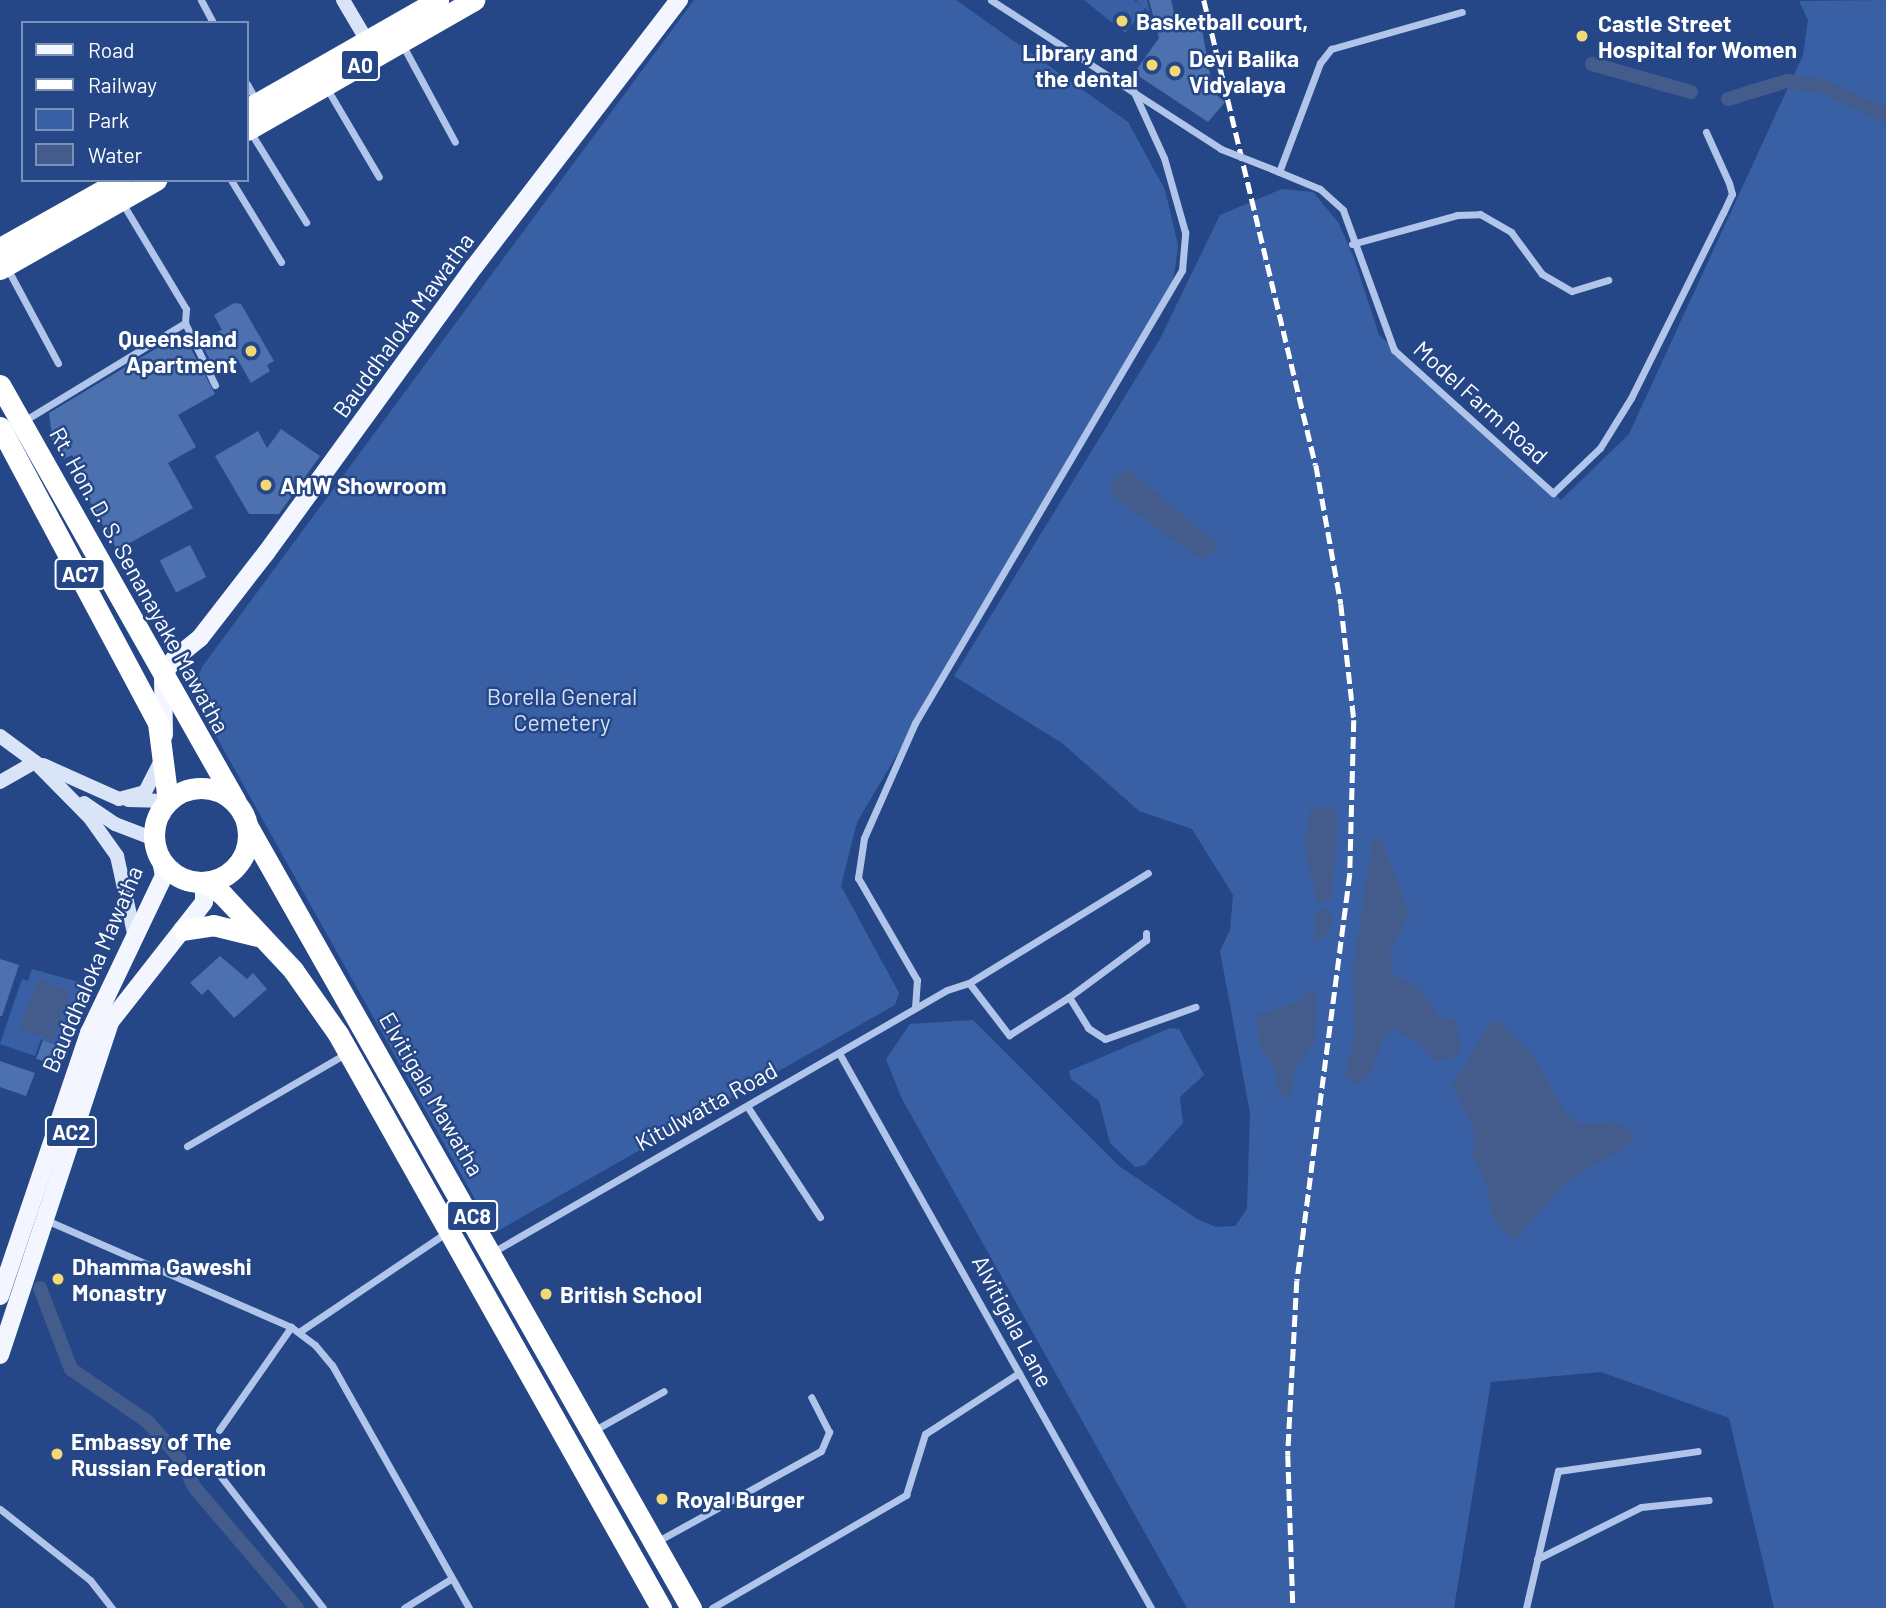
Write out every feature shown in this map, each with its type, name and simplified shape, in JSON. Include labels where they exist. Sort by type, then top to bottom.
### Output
[{"type":"highway","name":"A0","points":[[250,118],[366,39],[438,0]]},
{"type":"highway","name":"A0","points":[[250,118],[324,85],[474,0]]},
{"type":"highway","points":[[2,261],[121,190],[149,182]]},
{"type":"highway","points":[[2,261],[94,187],[121,190]]},
{"type":"highway","name":"Rt. Hon. D. S. Senanayake Mawatha","points":[[0,385],[235,801]]},
{"type":"highway","name":"AC7","points":[[0,427],[130,665],[164,747],[168,801]]},
{"type":"highway","points":[[194,788],[216,790],[235,801],[248,827],[248,843],[238,864],[204,882],[180,877],[161,861],[154,839],[168,801],[194,788]]},
{"type":"highway","name":"Elvitigala Mawatha","points":[[248,827],[492,1252],[589,1433],[691,1608]]},
{"type":"highway","name":"AC8","points":[[204,882],[222,894],[293,970],[348,1052],[661,1608]]},
{"type":"highway","points":[[183,930],[213,925],[242,929],[262,939]]},
{"type":"main road","name":"Bauddhaloka Mawatha","points":[[163,675],[266,553],[474,267],[679,0]]},
{"type":"main road","points":[[163,675],[164,747]]},
{"type":"main road","name":"Bauddhaloka Mawatha","points":[[0,1296],[89,1033],[164,876],[161,861]]},
{"type":"main road","name":"Bauddhaloka Mawatha","points":[[0,1355],[42,1218],[110,1022],[205,902],[204,882]]},
{"type":"street","points":[[201,0],[212,21]]},
{"type":"street","points":[[343,0],[366,39]]},
{"type":"street","name":"Model Farm Road","points":[[991,0],[1221,149],[1320,189],[1343,210],[1352,244],[1394,350],[1553,493],[1600,448],[1631,398],[1732,194],[1706,132]]},
{"type":"street","points":[[1276,171],[1320,63],[1331,50],[1462,12]]},
{"type":"street","points":[[400,42],[455,142]]},
{"type":"street","points":[[324,85],[379,177]]},
{"type":"street","points":[[915,1008],[917,980],[858,878],[863,838],[915,723],[1182,270],[1185,232],[1164,159],[1133,90]]},
{"type":"street","points":[[248,95],[250,118],[306,222]]},
{"type":"street","points":[[232,182],[281,262]]},
{"type":"street","points":[[121,190],[186,313],[185,323],[215,385]]},
{"type":"street","points":[[1352,244],[1457,215],[1480,214],[1511,232],[1542,274],[1572,291],[1608,280]]},
{"type":"street","points":[[2,261],[58,363]]},
{"type":"street","points":[[22,422],[185,323]]},
{"type":"street","points":[[0,736],[111,821],[154,839]]},
{"type":"street","points":[[119,799],[150,787],[164,747]]},
{"type":"street","points":[[0,782],[35,762]]},
{"type":"street","points":[[35,762],[119,799],[168,801]]},
{"type":"street","points":[[35,762],[90,818],[117,856],[135,938]]},
{"type":"street","name":"Kitulwatta Road","points":[[492,1252],[915,1008],[969,983],[1148,873]]},
{"type":"street","points":[[969,983],[1009,1034],[1069,997],[1146,940],[1146,933]]},
{"type":"street","points":[[1069,997],[1088,1028],[1105,1039],[1195,1007]]},
{"type":"street","points":[[187,1146],[348,1052]]},
{"type":"street","name":"Alvitigala Lane","points":[[839,1053],[1151,1608]]},
{"type":"street","points":[[747,1106],[820,1217]]},
{"type":"street","points":[[42,1218],[299,1332],[332,1365],[469,1608]]},
{"type":"street","points":[[299,1332],[450,1231]]},
{"type":"street","points":[[219,1430],[291,1327]]},
{"type":"street","points":[[712,1608],[906,1495],[925,1434],[1019,1373]]},
{"type":"street","points":[[589,1433],[664,1391]]},
{"type":"street","points":[[652,1544],[821,1451],[829,1432],[810,1397]]},
{"type":"street","points":[[1526,1608],[1559,1471],[1698,1451]]},
{"type":"street","points":[[218,1473],[323,1608]]},
{"type":"street","points":[[1537,1559],[1641,1507],[1709,1500]]},
{"type":"street","points":[[0,1509],[90,1580],[112,1608]]},
{"type":"street","points":[[404,1608],[451,1579]]},
{"type":"green space","name":"Borella General Cemetery","points":[[694,0],[956,0],[1128,122],[1165,190],[1178,245],[1175,270],[1169,296],[857,822],[841,886],[899,993],[895,1005],[494,1233],[197,702],[195,685],[202,667]]},
{"type":"green space","name":"Basketball court,","points":[[1084,0],[1134,0],[1141,6],[1136,0],[1147,0],[1150,13],[1145,8],[1125,33]]},
{"type":"green space","points":[[1886,0],[1886,1608],[1774,1608],[1729,1418],[1601,1372],[1491,1382],[1454,1608],[1187,1608],[901,1097],[886,1059],[910,1024],[973,1020],[1119,1166],[1197,1219],[1216,1227],[1235,1226],[1247,1209],[1250,1113],[1220,951],[1230,930],[1233,895],[1192,829],[1139,811],[1062,743],[954,676],[1160,339],[1220,215],[1282,189],[1313,192],[1338,222],[1354,258],[1379,335],[1561,500],[1629,434],[1803,55],[1808,20],[1799,1]]},
{"type":"green space","points":[[32,969],[86,984],[82,993],[87,995],[67,1049],[41,1039],[35,1056],[0,1044],[22,979],[28,981]]},
{"type":"green space","points":[[1170,1028],[1179,1029],[1204,1075],[1180,1097],[1183,1123],[1145,1165],[1135,1167],[1110,1143],[1099,1101],[1071,1079],[1069,1071]]},
{"type":"water","points":[[1127,468],[1218,545],[1211,555],[1200,559],[1113,496],[1109,484]]},
{"type":"water","points":[[1311,807],[1334,807],[1338,816],[1332,899],[1317,905],[1304,842]]},
{"type":"water","points":[[1373,837],[1380,838],[1410,913],[1390,952],[1392,973],[1418,986],[1441,1018],[1455,1019],[1461,1044],[1457,1057],[1434,1061],[1419,1043],[1394,1030],[1381,1043],[1372,1072],[1356,1085],[1344,1076],[1354,1040],[1353,967]]},
{"type":"water","points":[[1327,908],[1333,917],[1328,936],[1314,942],[1315,913]]},
{"type":"water","points":[[38,979],[71,991],[53,1041],[20,1029]]},
{"type":"water","points":[[1310,990],[1317,994],[1315,1041],[1297,1067],[1289,1098],[1281,1098],[1272,1061],[1260,1049],[1256,1015],[1297,1002]]},
{"type":"water","points":[[1497,1020],[1530,1051],[1566,1113],[1581,1124],[1613,1122],[1631,1129],[1633,1136],[1628,1146],[1569,1180],[1514,1240],[1494,1221],[1484,1178],[1472,1156],[1475,1133],[1452,1086],[1489,1024]]},
{"type":"building","points":[[1149,0],[1171,0],[1179,32],[1202,29],[1213,92],[1225,102],[1208,122],[1134,73],[1159,38]]},
{"type":"building","name":"Queensland Apartment","points":[[234,303],[241,304],[274,361],[267,365],[270,371],[251,383],[237,358],[215,370],[200,340],[222,330],[214,315]]},
{"type":"building","points":[[177,336],[184,347],[189,345],[215,394],[178,415],[196,447],[168,463],[193,508],[117,550],[76,476],[84,472],[72,455],[64,459],[53,443],[49,413]]},
{"type":"building","name":"AMW Showroom","points":[[281,429],[320,456],[279,514],[249,514],[215,456],[258,431],[267,448]]},
{"type":"building","points":[[190,545],[206,577],[176,593],[160,560]]},
{"type":"building","points":[[220,956],[247,979],[253,973],[267,989],[234,1018],[208,989],[202,995],[190,983]]},
{"type":"building","points":[[0,959],[19,965],[2,1016],[0,1016]]},
{"type":"building","points":[[43,1040],[57,1045],[50,1064],[36,1059]]},
{"type":"building","points":[[0,1061],[35,1073],[26,1096],[0,1087]]},
{"type":"waterway","points":[[1592,64],[1691,92]]},
{"type":"waterway","points":[[1728,99],[1787,81],[1823,87],[1886,115]]},
{"type":"waterway","points":[[40,1288],[71,1369],[148,1422],[178,1456],[195,1488],[297,1608]]},
{"type":"railway","points":[[1204,0],[1316,465],[1341,604],[1354,720],[1350,874],[1297,1281],[1288,1455],[1293,1608]]},
{"type":"place","name":"Basketball court,","points":[[1122,21]]},
{"type":"place","name":"Castle Street Hospital for Women","points":[[1582,36]]},
{"type":"place","name":"Library and the dental","points":[[1152,65]]},
{"type":"place","name":"Devi Balika Vidyalaya","points":[[1175,71]]},
{"type":"place","name":"Queensland Apartment","points":[[251,351]]},
{"type":"place","name":"AMW Showroom","points":[[266,485]]},
{"type":"place","name":"Dhamma Gaweshi Monastry","points":[[58,1279]]},
{"type":"place","name":"British School","points":[[546,1294]]},
{"type":"place","name":"Embassy of The Russian Federation","points":[[57,1454]]},
{"type":"place","name":"Royal Burger","points":[[662,1499]]}]
